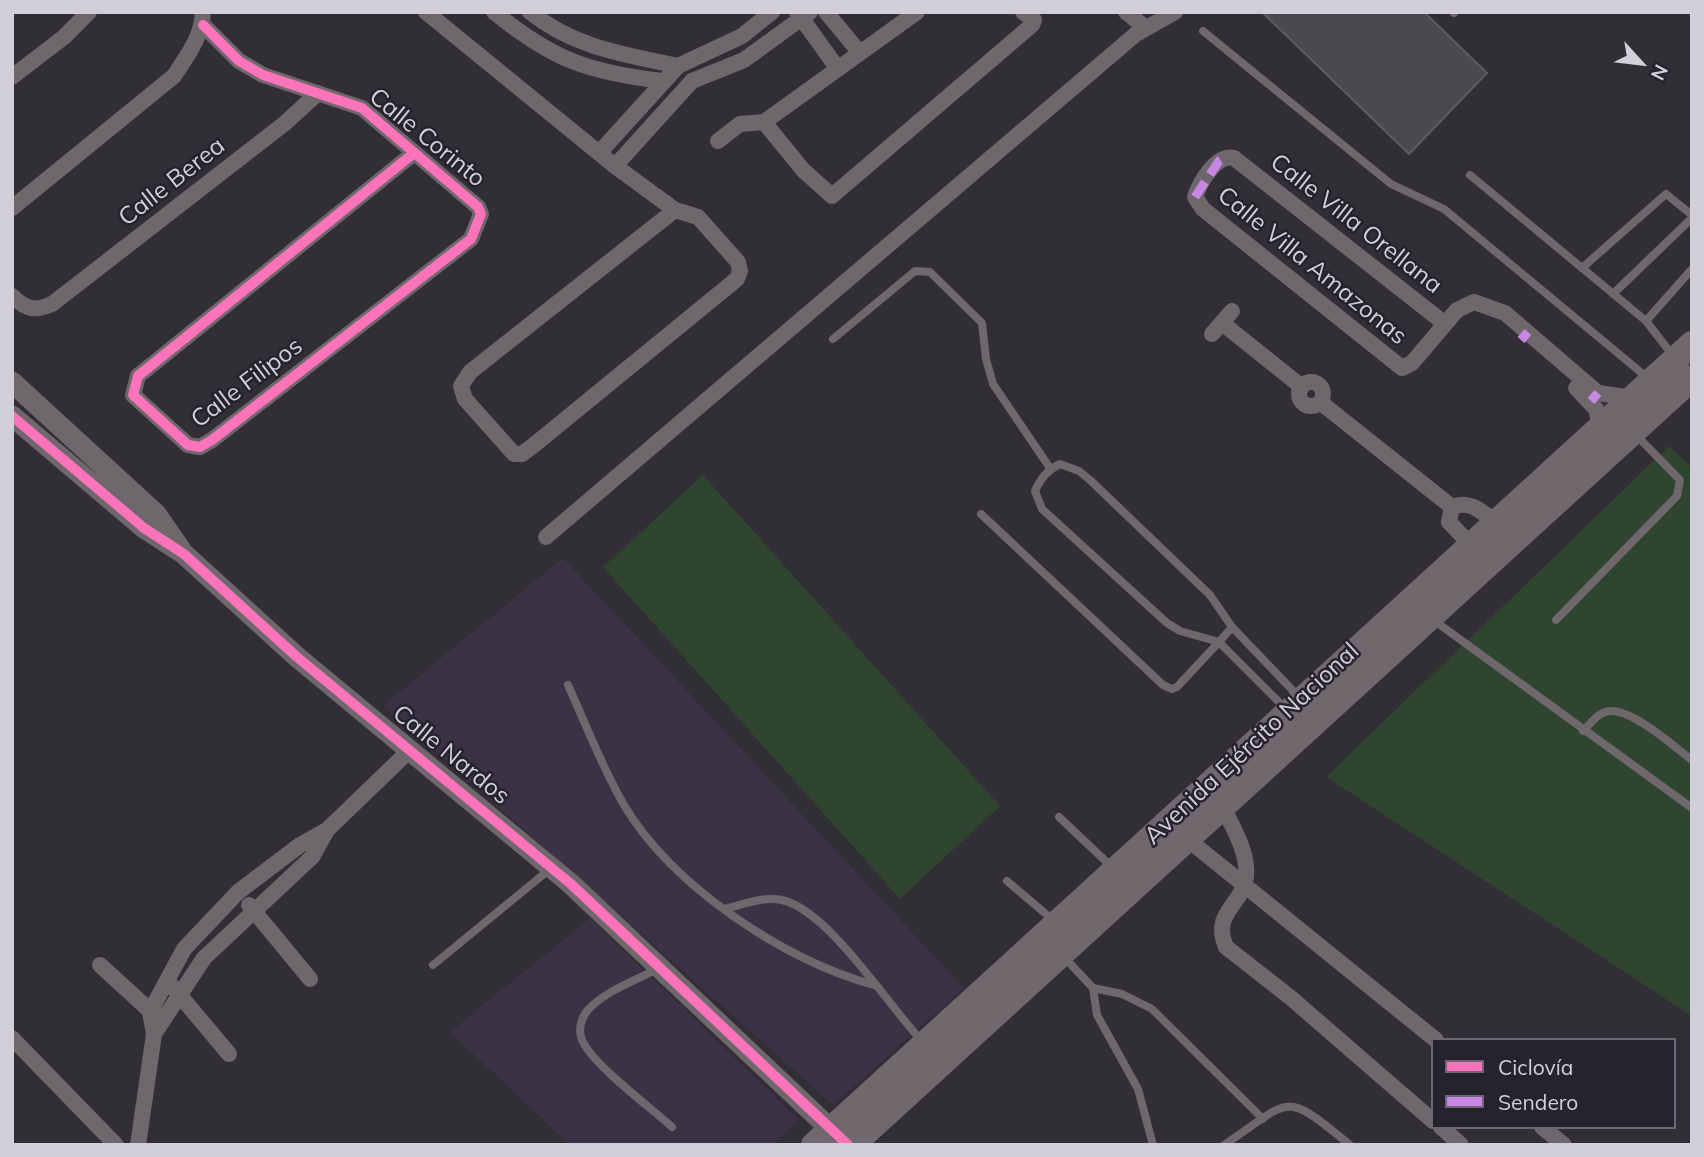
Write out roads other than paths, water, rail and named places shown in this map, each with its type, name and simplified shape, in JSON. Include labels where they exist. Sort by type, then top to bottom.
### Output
[{"type":"main road","name":"Avenida Ejército Nacional","points":[[1124,878],[1186,838],[1222,805],[1304,714],[1494,521],[1596,407],[1632,398],[1651,380],[1686,360]]},
{"type":"main road","name":"Avenida Ejército Nacional","points":[[836,1141],[1304,714],[1430,617],[1633,432],[1686,360]]},
{"type":"street","points":[[12,77],[64,37],[89,12]]},
{"type":"street","points":[[426,12],[615,166],[675,210],[698,217],[738,262],[740,271],[737,279],[534,445],[522,454],[513,454],[465,399],[461,386],[470,372],[675,210]]},
{"type":"street","points":[[494,12],[529,40],[565,60],[597,71],[662,80]]},
{"type":"street","points":[[530,12],[559,32],[603,51],[678,66]]},
{"type":"street","points":[[598,153],[662,80],[678,66],[743,36],[772,12]]},
{"type":"street","points":[[826,12],[860,53]]},
{"type":"street","points":[[719,141],[740,124],[764,122],[917,12]]},
{"type":"street","points":[[764,122],[803,170],[832,196],[1032,25],[1034,20],[1023,12]]},
{"type":"street","points":[[1126,12],[1141,23]]},
{"type":"street","points":[[547,537],[1141,23],[1175,12]]},
{"type":"street","points":[[615,166],[692,82],[744,60],[803,14],[838,69]]},
{"type":"street","points":[[12,208],[174,76],[191,51],[203,19]]},
{"type":"street","name":"Calle Corinto","points":[[203,19],[239,61],[263,75],[362,108],[478,206],[480,222]]},
{"type":"street","name":"Calle Berea","points":[[12,296],[30,309],[39,310],[52,304],[284,124],[318,93]]},
{"type":"street","name":"Calle Filipos","points":[[414,153],[147,366],[133,385],[133,395],[178,438],[188,445],[200,447],[471,239],[480,222]]},
{"type":"street","name":"Calle Villa Orellana","points":[[1195,197],[1219,161],[1227,156],[1241,163],[1444,323],[1468,302],[1505,313],[1524,336],[1596,407]]},
{"type":"street","name":"Calle Villa Amazonas","points":[[1195,197],[1203,209],[1402,368],[1412,363],[1444,323]]},
{"type":"street","points":[[1222,323],[1302,387],[1310,382],[1319,385],[1323,393],[1320,402],[1452,507]]},
{"type":"street","name":"Calle Nardos","points":[[12,382],[156,514],[184,554]]},
{"type":"street","name":"Calle Nardos","points":[[12,416],[144,528],[184,554],[297,657],[552,867],[660,968],[836,1141]]},
{"type":"street","points":[[1452,507],[1461,504],[1473,506],[1494,521]]},
{"type":"street","points":[[1452,507],[1449,522],[1470,544]]},
{"type":"street","points":[[138,1145],[156,1023],[166,979],[194,936],[239,892],[300,845],[327,830],[411,749]]},
{"type":"street","points":[[1222,805],[1242,851],[1246,875],[1243,887],[1222,920],[1222,937],[1226,947],[1290,998],[1431,1119]]},
{"type":"street","points":[[156,1023],[204,958],[312,857],[327,830]]},
{"type":"street","points":[[1186,838],[1243,887],[1257,893],[1434,1038]]},
{"type":"street","points":[[239,892],[310,979]]},
{"type":"street","points":[[100,965],[156,1023]]},
{"type":"street","points":[[166,979],[229,1054]]},
{"type":"street","points":[[12,1038],[116,1145]]},
{"type":"street","points":[[1442,1129],[1461,1145]]},
{"type":"street","points":[[1544,1129],[1564,1145]]},
{"type":"lane","points":[[1203,31],[1391,184],[1444,209],[1651,380]]},
{"type":"lane","points":[[1470,175],[1646,320],[1686,360]]},
{"type":"lane","points":[[1582,268],[1666,194],[1692,217],[1613,293]]},
{"type":"lane","points":[[1646,320],[1692,269]]},
{"type":"lane","points":[[833,339],[915,271],[930,272],[982,323],[986,359],[993,384],[1051,468]]},
{"type":"lane","points":[[1556,620],[1677,496],[1680,480],[1633,432]]},
{"type":"lane","points":[[1060,464],[1070,466],[1090,480],[1210,595],[1232,627],[1304,714],[1219,642],[1180,631],[1167,623],[1042,509],[1035,491],[1051,468],[1060,464]]},
{"type":"lane","points":[[981,514],[1163,685],[1172,689],[1177,687],[1232,627]]},
{"type":"lane","points":[[1430,617],[1692,808]]},
{"type":"lane","points":[[568,685],[625,807],[663,855],[724,909],[800,956],[834,973],[874,985]]},
{"type":"lane","points":[[1584,731],[1596,716],[1609,711],[1630,715],[1692,760]]},
{"type":"lane","points":[[1059,817],[1124,878]]},
{"type":"lane","points":[[433,965],[552,867]]},
{"type":"lane","points":[[1007,881],[1059,938],[1093,988],[1097,1015],[1138,1089],[1153,1145]]},
{"type":"lane","points":[[724,909],[773,899],[794,904],[806,911],[848,951],[933,1053]]},
{"type":"lane","points":[[660,968],[601,998],[586,1012],[580,1026],[582,1040],[596,1058],[672,1127]]},
{"type":"lane","points":[[1093,988],[1122,994],[1152,1009],[1263,1119]]},
{"type":"lane","points":[[1224,1145],[1287,1104],[1299,1106],[1350,1145]]}]
